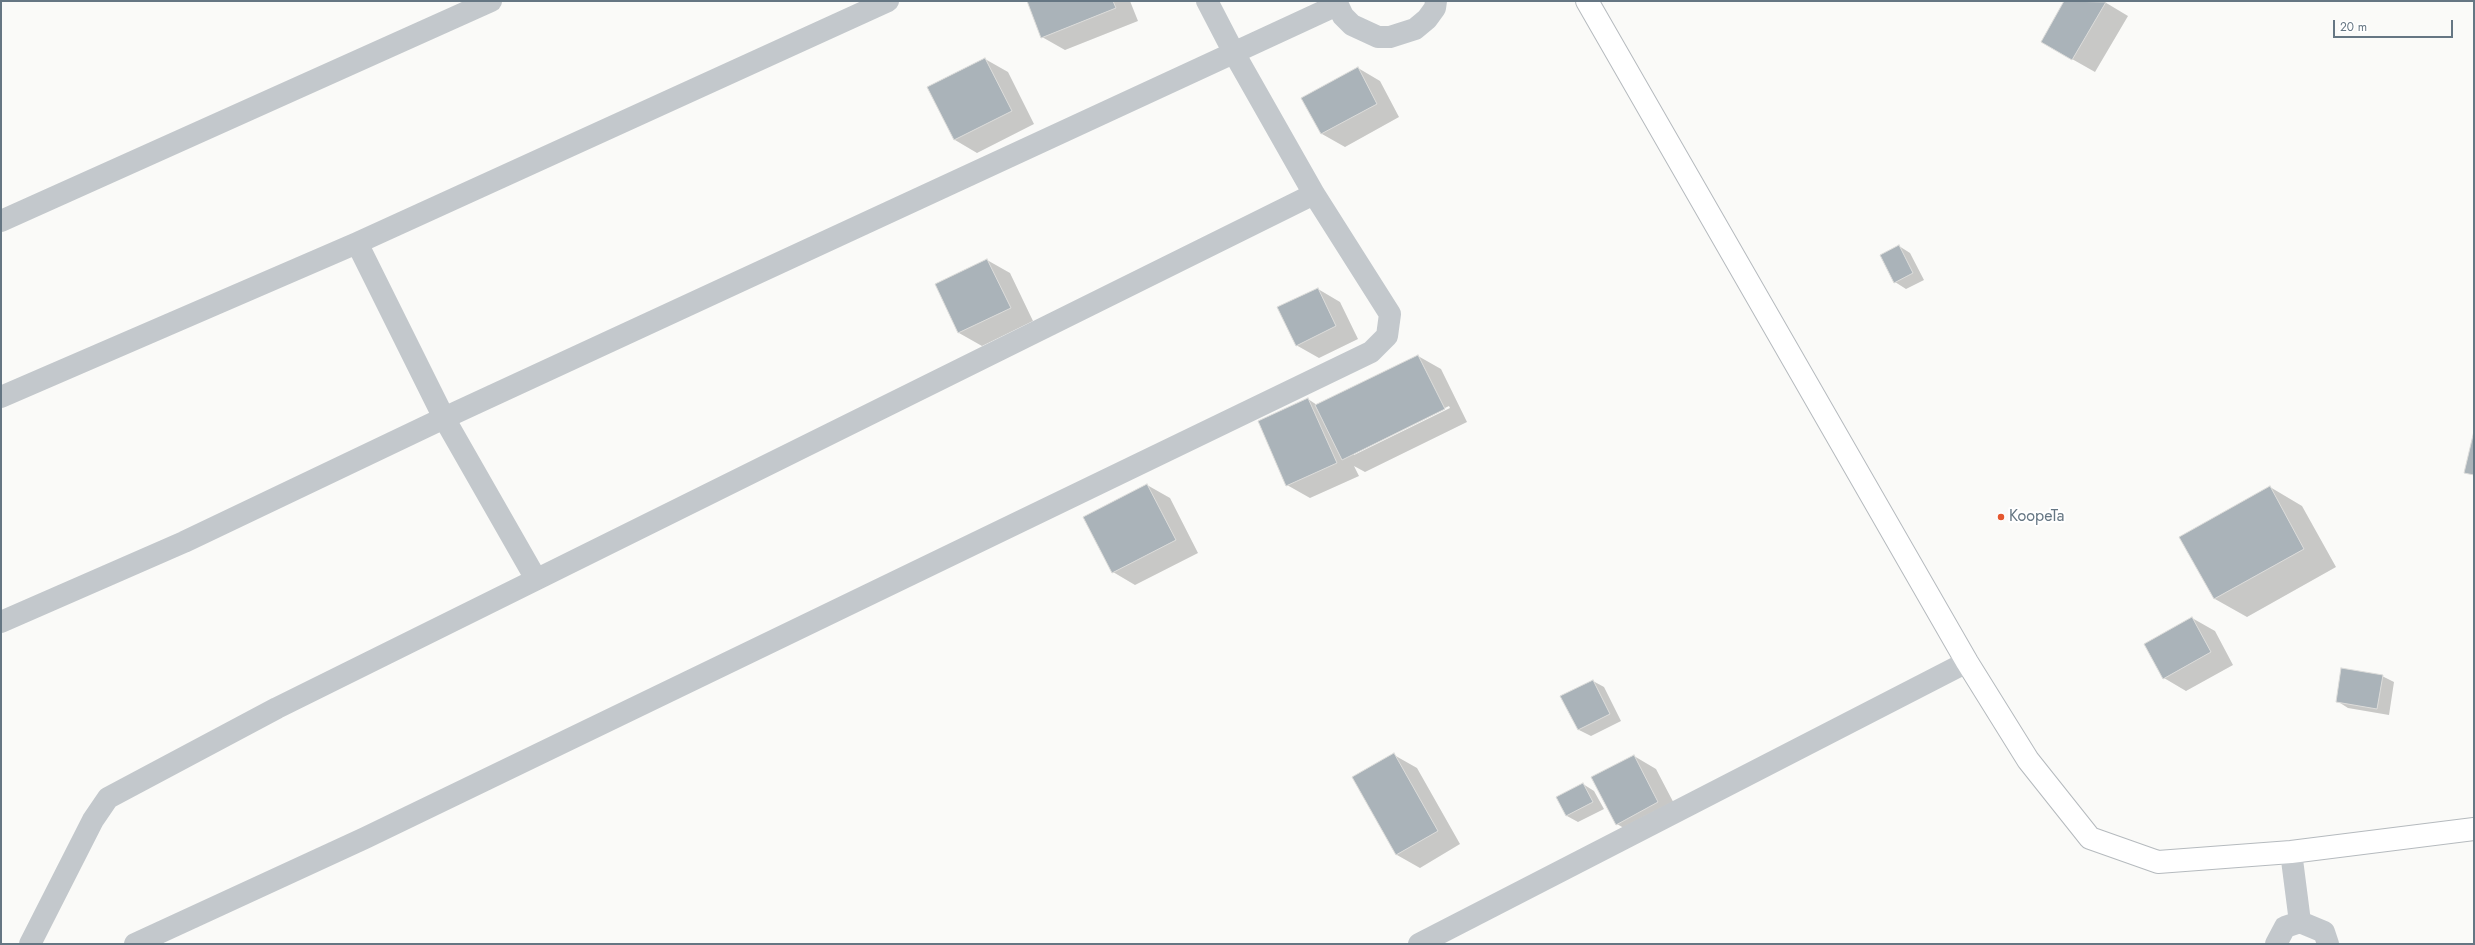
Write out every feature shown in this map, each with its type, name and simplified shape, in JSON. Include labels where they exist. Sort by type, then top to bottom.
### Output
[{"type":"main road","points":[[1587,1],[1967,662],[2028,760],[2090,838],[2158,862],[2291,852],[2474,829]]},
{"type":"street","points":[[1,221],[491,1]]},
{"type":"street","points":[[1,397],[357,243],[888,1]]},
{"type":"street","points":[[135,944],[372,834],[1371,352],[1387,336],[1390,314],[1314,194],[1234,53],[1207,1]]},
{"type":"street","points":[[1,622],[184,542],[444,418],[1234,53],[1336,3],[1352,25],[1378,37],[1390,37],[1415,29],[1427,19],[1434,8],[1436,1]]},
{"type":"street","points":[[30,944],[94,820],[108,798],[277,708],[1314,194]]},
{"type":"street","points":[[357,243],[444,418],[536,580]]},
{"type":"street","points":[[1420,944],[1967,662]]},
{"type":"street","points":[[2291,852],[2300,922]]},
{"type":"street","points":[[2276,944],[2285,927],[2300,922],[2324,932],[2328,944]]},
{"type":"building","points":[[1027,1],[1113,1],[1116,8],[1041,38]]},
{"type":"building","points":[[2064,1],[2106,2],[2072,60],[2041,42]]},
{"type":"building","points":[[985,58],[1012,111],[954,140],[927,87]]},
{"type":"building","points":[[1358,67],[1377,104],[1321,134],[1301,98]]},
{"type":"building","points":[[1899,245],[1913,273],[1894,283],[1880,255]]},
{"type":"building","points":[[987,259],[1011,308],[958,333],[935,284]]},
{"type":"building","points":[[1318,288],[1336,326],[1296,346],[1277,307]]},
{"type":"building","points":[[1418,355],[1445,409],[1342,460],[1315,405]]},
{"type":"building","points":[[1308,398],[1337,463],[1286,486],[1258,421]]},
{"type":"building","points":[[2474,431],[2474,475],[2464,473]]},
{"type":"building","points":[[1147,484],[1176,540],[1112,573],[1083,517]]},
{"type":"building","points":[[2270,486],[2304,549],[2214,599],[2179,537]]},
{"type":"building","points":[[2192,617],[2211,652],[2163,679],[2144,644]]},
{"type":"building","points":[[2341,668],[2383,675],[2377,709],[2336,702]]},
{"type":"building","points":[[1593,680],[1610,714],[1578,730],[1560,696]]},
{"type":"building","points":[[1394,753],[1438,831],[1396,855],[1352,777]]},
{"type":"building","points":[[1634,755],[1658,802],[1616,825],[1591,777]]},
{"type":"building","points":[[1583,783],[1593,802],[1566,816],[1556,797]]},
{"type":"place","name":"KoopeTa","points":[[2001,517]]}]
